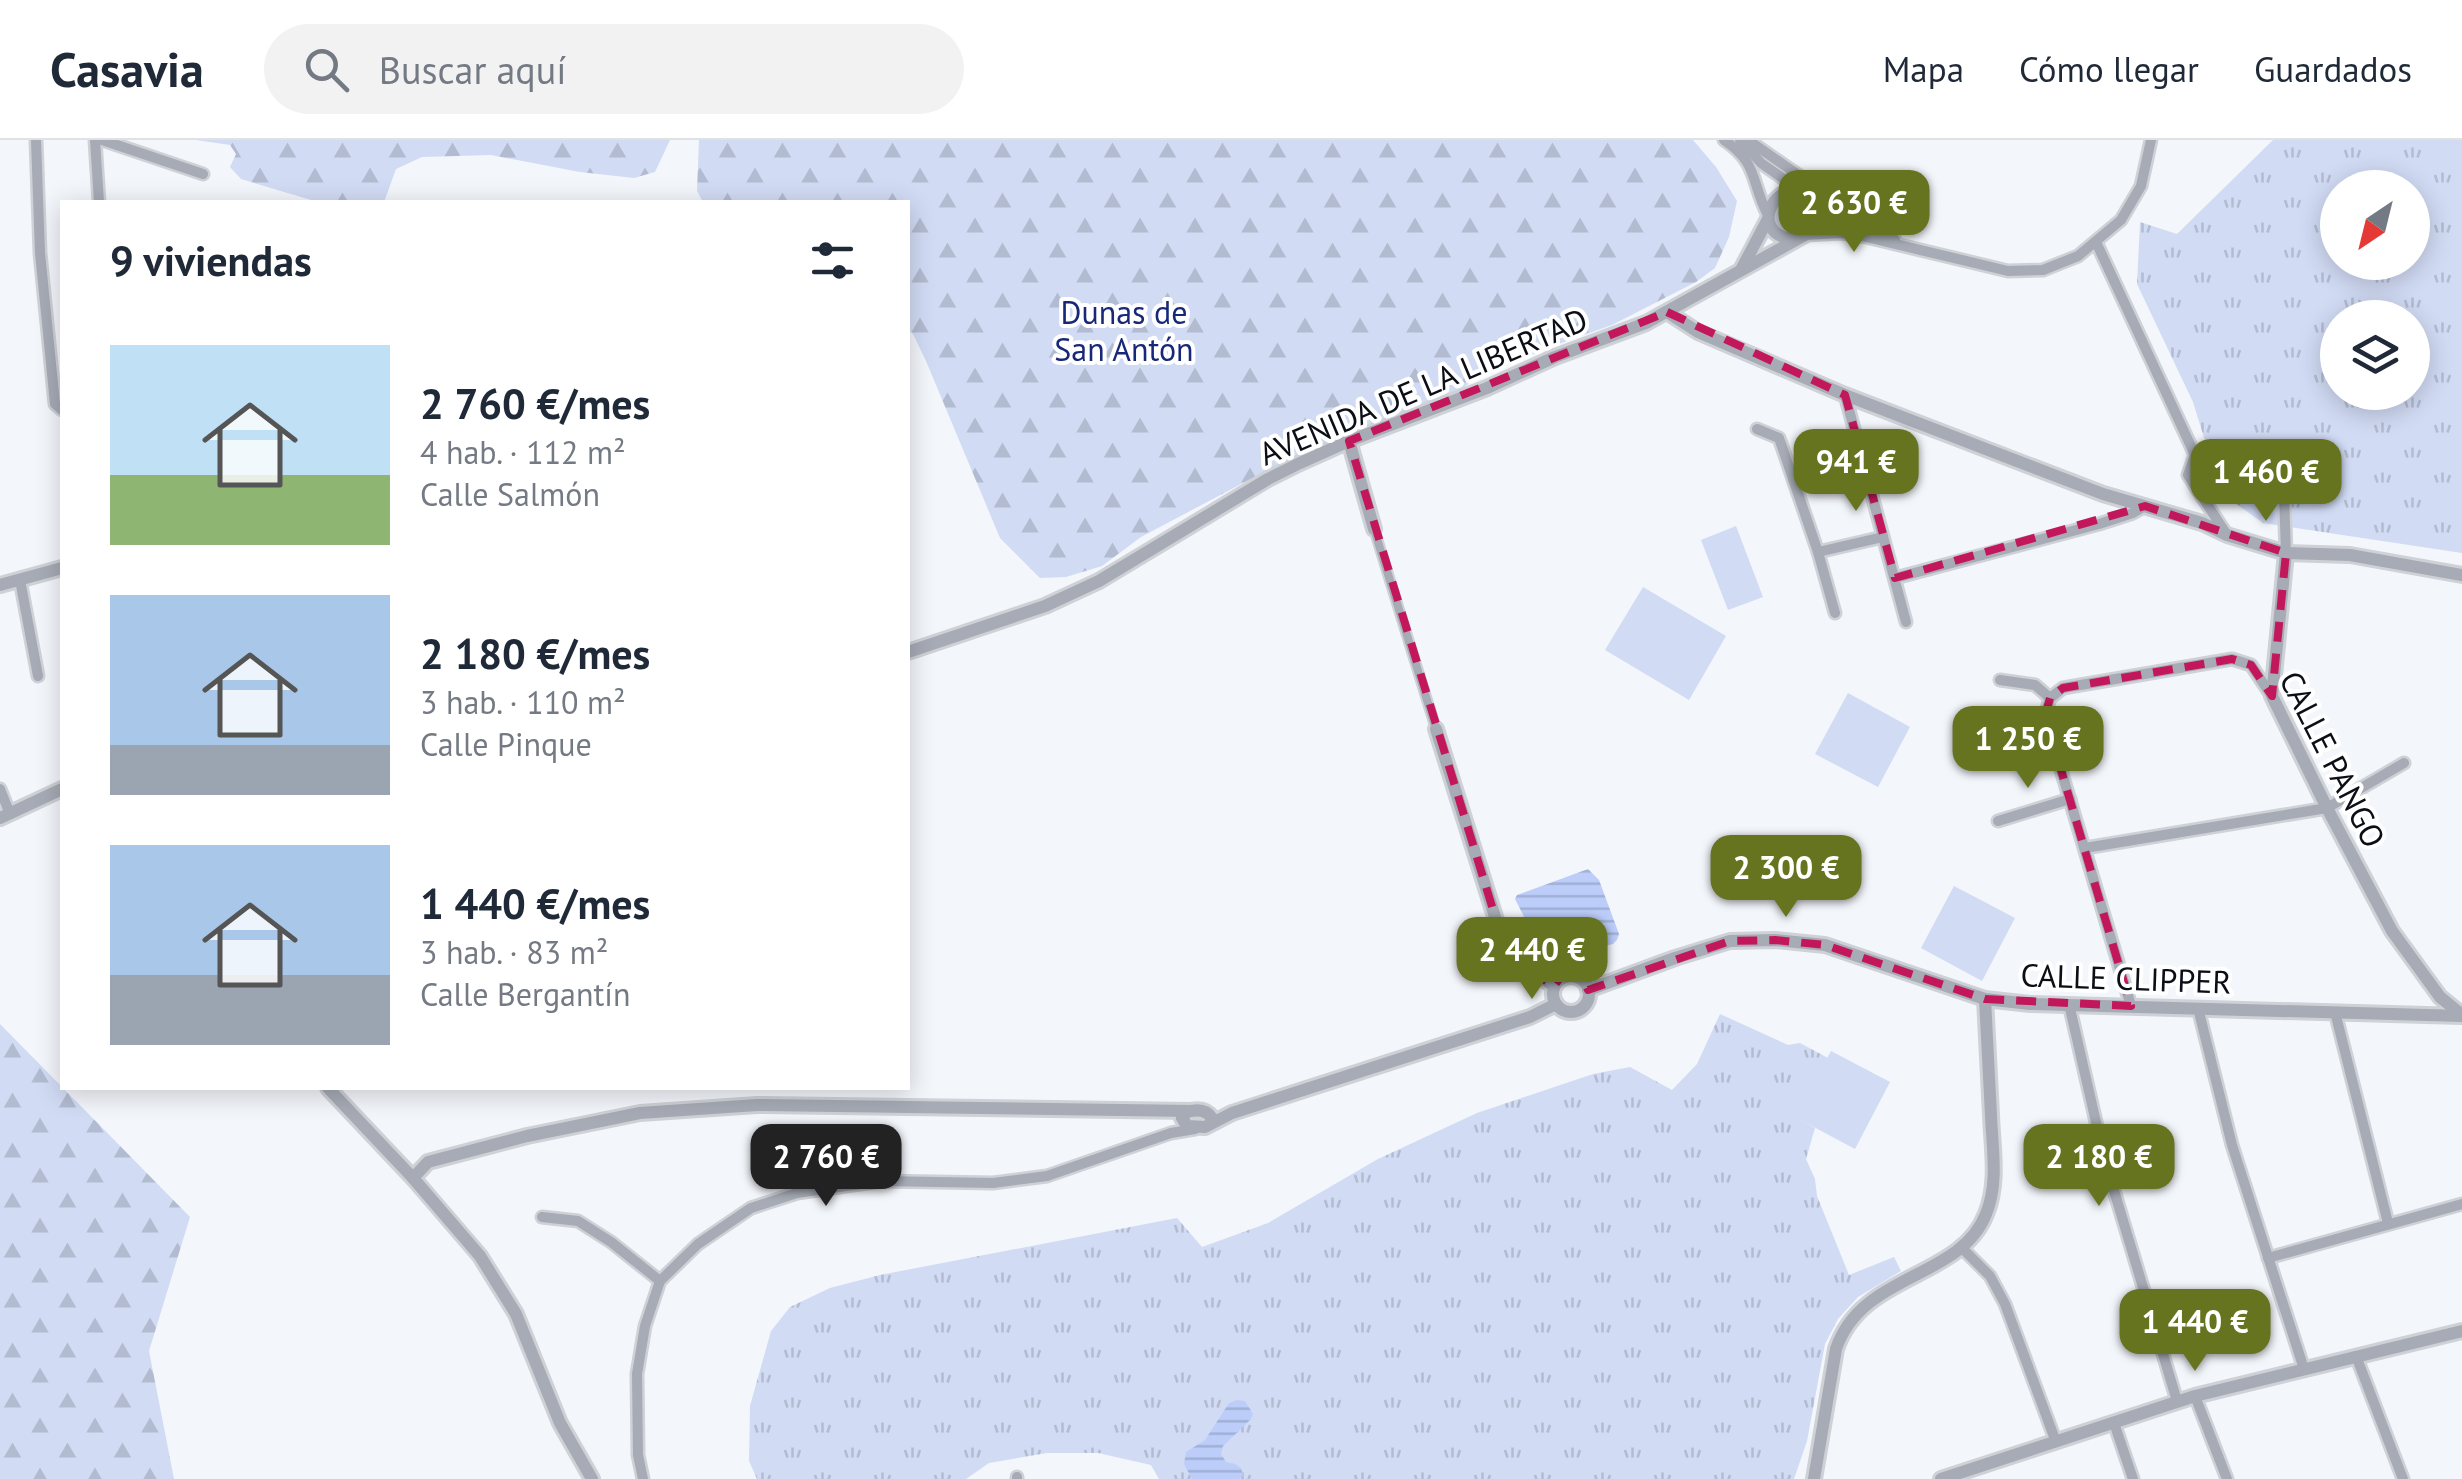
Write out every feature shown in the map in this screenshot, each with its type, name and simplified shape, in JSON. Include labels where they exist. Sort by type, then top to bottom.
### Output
[{"type":"street","points":[[36,140],[40,253],[54,404],[60,408]]},
{"type":"street","points":[[99,200],[98,140],[203,174]]},
{"type":"street","points":[[1724,140],[1750,165],[1771,228],[1786,239],[1842,233],[2008,272],[2043,270],[2078,256],[2121,220],[2141,186],[2151,140]]},
{"type":"street","points":[[1740,140],[1761,163],[1791,184],[1815,214],[1811,229],[1800,237]]},
{"type":"street","points":[[1748,140],[1905,245]]},
{"type":"street","points":[[1742,268],[1775,199],[1792,192],[1824,206],[1854,226],[1886,234]]},
{"type":"street","name":"AVENIDA DE LA LIBERTAD","points":[[910,651],[1045,606],[1098,581],[1268,479],[1349,441],[1646,323],[1800,237]]},
{"type":"street","points":[[2096,242],[2195,455],[2214,471],[2284,493],[2286,554],[2272,696]]},
{"type":"street","points":[[1667,312],[1698,332],[1845,396],[2103,494],[2202,523],[2228,536],[2286,554],[2350,555],[2462,576]]},
{"type":"street","points":[[1845,396],[1906,622]]},
{"type":"street","points":[[1756,429],[1779,438],[1818,552],[1834,613]]},
{"type":"street","points":[[1349,441],[1502,939],[1519,962],[1554,986]]},
{"type":"street","points":[[2195,455],[2188,475],[2228,536]]},
{"type":"street","points":[[1895,578],[2099,524],[2145,506]]},
{"type":"street","points":[[1818,552],[1883,537]]},
{"type":"street","points":[[0,585],[60,569]]},
{"type":"street","points":[[20,580],[38,676]]},
{"type":"street","name":"CALLE PANGO","points":[[2050,698],[2063,688],[2232,659],[2252,665],[2272,696],[2392,931],[2440,997],[2462,1015]]},
{"type":"street","points":[[2000,680],[2035,685],[2050,698],[2045,716],[2131,1006]]},
{"type":"street","points":[[2084,848],[2327,808],[2404,763]]},
{"type":"street","points":[[0,789],[5,816],[60,790]]},
{"type":"street","points":[[1998,822],[2070,799]]},
{"type":"street","points":[[1588,990],[1730,942],[1775,940],[1826,946],[1985,999]]},
{"type":"street","points":[[1576,977],[1588,990],[1586,1002],[1578,1010],[1566,1011],[1553,998],[1554,986],[1564,978],[1576,977]]},
{"type":"street","name":"CALLE CLIPPER","points":[[1814,1479],[1842,1333],[1856,1312],[1886,1290],[1962,1248],[1987,1212],[1994,1179],[1985,999],[2030,1004],[2462,1015]]},
{"type":"street","points":[[644,1479],[638,1455],[637,1374],[645,1326],[660,1281],[698,1244],[751,1208],[796,1193],[880,1181],[993,1182],[1047,1176],[1530,1017],[1556,1004]]},
{"type":"street","points":[[2069,1004],[2104,1156],[2177,1402]]},
{"type":"street","points":[[2198,1008],[2232,1145],[2304,1369]]},
{"type":"street","points":[[2335,1012],[2388,1224]]},
{"type":"street","points":[[330,1090],[414,1178],[480,1256],[516,1314],[560,1423],[592,1479]]},
{"type":"street","points":[[414,1178],[428,1162],[527,1136],[640,1113],[757,1105],[1164,1111],[1210,1115],[1204,1126]]},
{"type":"street","points":[[1171,1133],[1189,1114],[1232,1112]]},
{"type":"street","points":[[1189,1114],[1188,1126],[1204,1126]]},
{"type":"street","points":[[2268,1258],[2462,1204]]},
{"type":"street","points":[[542,1216],[578,1222],[611,1242],[660,1281]]},
{"type":"street","points":[[1962,1248],[1990,1276],[2005,1304],[2056,1442]]},
{"type":"street","points":[[1946,1478],[2195,1396],[2462,1331]]},
{"type":"street","points":[[2356,1356],[2402,1479]]},
{"type":"street","points":[[2195,1396],[2227,1479]]},
{"type":"street","points":[[2114,1423],[2133,1479]]},
{"type":"highlighted area","points":[[1667,312],[1845,395],[1895,578],[2145,506],[2286,553],[2272,696],[2251,665],[2232,659],[2063,688],[2050,698],[2045,716],[2131,1006],[1985,999],[1825,945],[1775,940],[1730,941],[1588,990],[1575,958],[1554,986],[1519,963],[1502,939],[1349,441]]},
{"type":"green space","points":[[196,140],[670,140],[655,172],[634,178],[491,155],[422,157],[396,169],[385,200],[311,200],[241,179],[230,167],[236,154],[230,145]]},
{"type":"green space","name":"Dunas de San Antón","points":[[699,140],[1693,140],[1737,201],[1729,237],[1715,268],[1696,282],[1612,325],[1475,379],[1454,395],[1277,465],[1141,537],[1102,566],[1066,577],[1040,578],[1000,538],[910,332],[910,200],[702,200],[697,191]]},
{"type":"green space","points":[[2273,140],[2462,140],[2462,553],[2263,523],[2221,493],[2193,402],[2137,284],[2140,222],[2177,234]]},
{"type":"green space","points":[[1792,200],[1802,205],[1807,215],[1802,225],[1792,230],[1782,225],[1777,215],[1782,205]]},
{"type":"green space","points":[[1736,526],[1763,597],[1728,610],[1701,540]]},
{"type":"green space","points":[[1643,587],[1726,636],[1689,700],[1605,650]]},
{"type":"green space","points":[[1848,693],[1910,727],[1878,787],[1815,754]]},
{"type":"green space","points":[[1954,886],[2015,918],[1982,981],[1921,948]]},
{"type":"green space","points":[[1720,1014],[1788,1045],[1800,1043],[1828,1058],[1796,1117],[1815,1128],[1806,1159],[1817,1196],[1849,1275],[1894,1257],[1901,1271],[1858,1297],[1838,1319],[1825,1344],[1807,1441],[1794,1479],[1159,1479],[1151,1465],[1098,1453],[1047,1453],[989,1463],[966,1479],[757,1479],[749,1461],[750,1406],[771,1331],[790,1307],[830,1288],[880,1275],[1177,1218],[1202,1247],[1268,1223],[1378,1159],[1477,1113],[1593,1074],[1630,1067],[1672,1090],[1697,1064]]},
{"type":"green space","points":[[0,1024],[60,1085],[60,1090],[65,1090],[190,1217],[149,1351],[174,1479],[0,1479]]},
{"type":"green space","points":[[1831,1051],[1890,1082],[1855,1149],[1795,1117]]},
{"type":"water","points":[[1588,869],[1599,880],[1619,934],[1617,940],[1548,957],[1515,899]]},
{"type":"water","points":[[1245,1401],[1253,1414],[1223,1446],[1221,1454],[1226,1462],[1241,1468],[1243,1475],[1239,1479],[1192,1479],[1184,1464],[1186,1452],[1205,1440],[1229,1403]]}]
